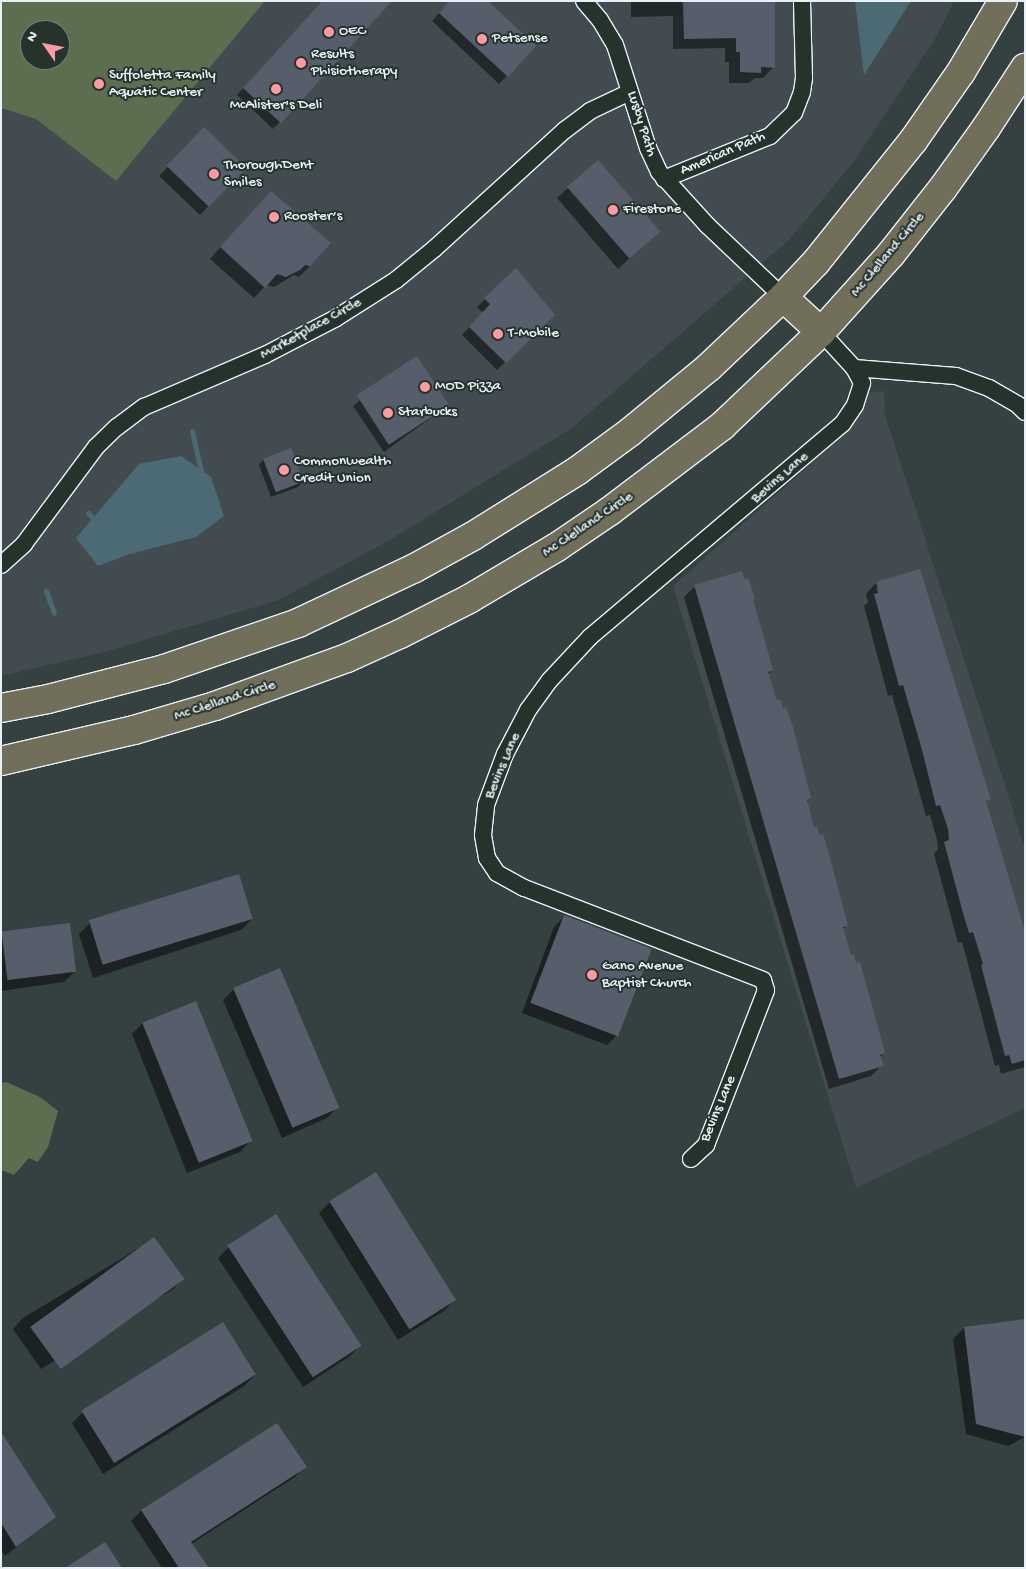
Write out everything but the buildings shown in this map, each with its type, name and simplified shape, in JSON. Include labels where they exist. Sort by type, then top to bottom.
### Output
[{"type":"highway","points":[[1,708],[48,699],[148,673],[243,643],[324,611],[413,569],[473,536],[577,471],[630,432],[709,367],[783,297],[847,224],[913,141],[961,72],[1003,1]]},
{"type":"highway","name":"Mc Clelland Circle","points":[[1,760],[134,730],[224,703],[347,658],[452,608],[557,547],[630,498],[728,421],[821,332],[892,254],[943,188],[986,128],[1025,68]]},
{"type":"highway","points":[[783,297],[821,332]]},
{"type":"street","name":"Lusby Path","points":[[584,1],[608,32],[648,148],[664,179],[707,225],[783,297]]},
{"type":"street","name":"American Path","points":[[664,179],[770,136],[788,120],[799,103],[804,78],[802,1]]},
{"type":"street","name":"Marketplace Circle","points":[[1,565],[24,544],[91,453],[117,427],[144,407],[265,355],[336,318],[396,280],[434,249],[565,130],[590,111],[630,92]]},
{"type":"street","name":"Bevins Lane","points":[[691,1159],[706,1145],[766,990],[763,980],[524,888],[497,873],[486,858],[483,835],[486,805],[505,754],[528,710],[549,681],[590,637],[843,423],[855,405],[862,383],[854,368],[821,332]]},
{"type":"street","points":[[854,368],[956,376],[989,388],[1018,405],[1025,412]]},
{"type":"shaded area","points":[[265,1],[954,1],[936,37],[854,161],[790,239],[572,428],[388,541],[279,600],[104,652],[1,676],[1,108],[36,119],[116,181]]},
{"type":"shaded area","points":[[884,391],[885,415],[1025,848],[1025,1108],[856,1188],[673,586],[845,434],[870,392]]},
{"type":"green space","name":"Suffoletta Family Aquatic Center","points":[[1,1],[265,1],[116,181],[36,119],[1,108]]},
{"type":"green space","points":[[6,1082],[40,1097],[58,1111],[48,1147],[38,1162],[29,1158],[14,1175],[1,1170],[1,1083]]},
{"type":"water","points":[[855,1],[911,1],[864,75]]},
{"type":"water","points":[[181,456],[211,477],[224,516],[196,537],[130,554],[98,566],[76,538],[139,464]]},
{"type":"waterway","points":[[192,431],[201,471],[197,476]]},
{"type":"waterway","points":[[88,513],[97,522]]},
{"type":"waterway","points":[[46,591],[54,613]]},
{"type":"place","name":"OEC","points":[[329,32]]},
{"type":"place","name":"Petsense","points":[[482,39]]},
{"type":"place","name":"Results Phisiotherapy","points":[[301,63]]},
{"type":"place","name":"Suffoletta Family Aquatic Center","points":[[99,84]]},
{"type":"place","name":"McAlister's Deli","points":[[276,89]]},
{"type":"place","name":"ThoroughDent Smiles","points":[[214,174]]},
{"type":"place","name":"Firestone","points":[[613,210]]},
{"type":"place","name":"Rooster’s","points":[[274,217]]},
{"type":"place","name":"T-Mobile","points":[[498,334]]},
{"type":"place","name":"MOD Pizza","points":[[425,387]]},
{"type":"place","name":"Starbucks","points":[[388,413]]},
{"type":"place","name":"Commonwealth Credit Union","points":[[284,470]]},
{"type":"place","name":"Gano Avenue Baptist Church","points":[[592,975]]}]
